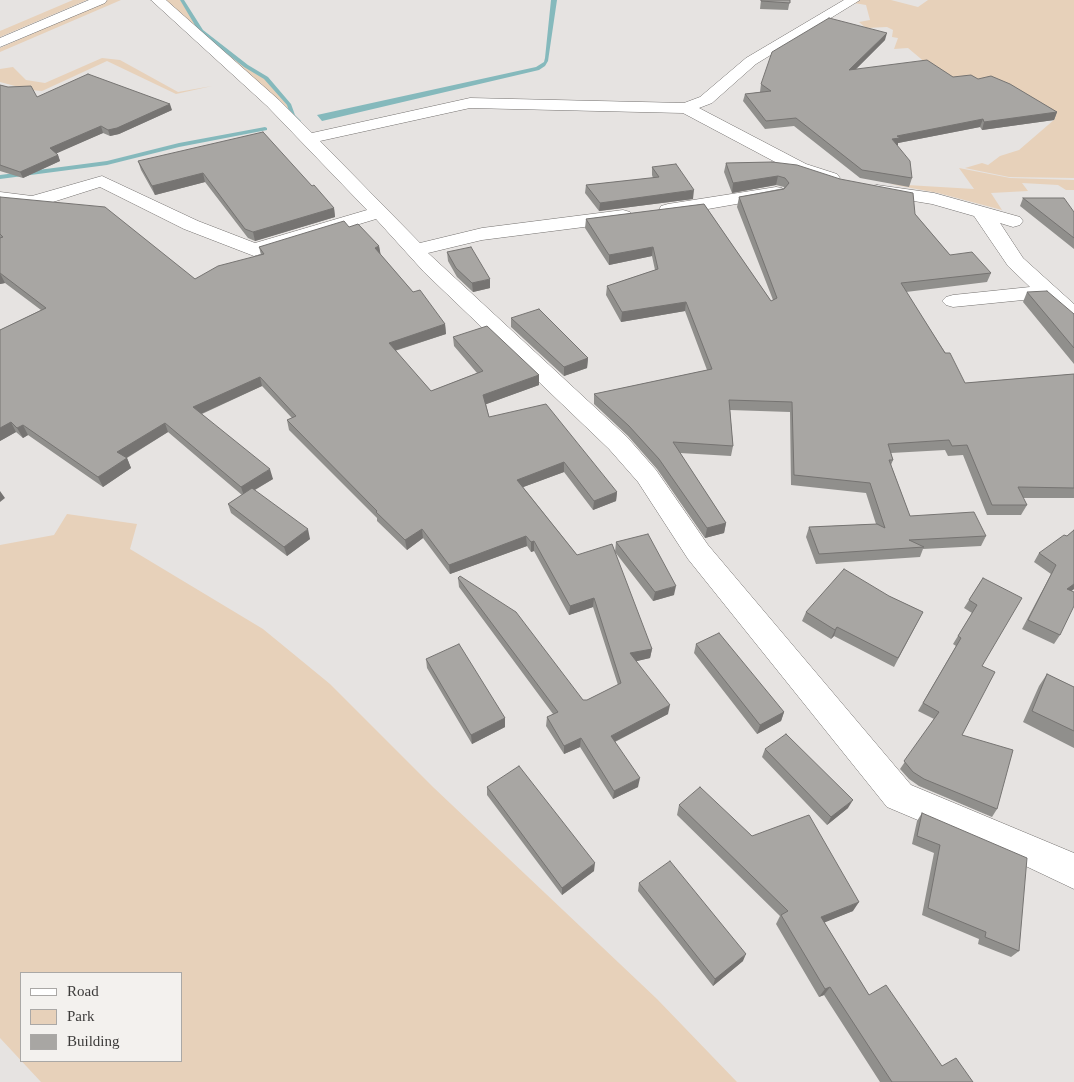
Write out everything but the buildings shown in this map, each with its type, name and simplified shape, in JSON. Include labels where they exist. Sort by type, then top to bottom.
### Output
[{"type":"street","points":[[0,42],[100,0]]},
{"type":"street","points":[[158,0],[255,86],[483,319],[618,443],[647,476],[698,552],[898,796],[1028,849],[1074,871]]},
{"type":"street","points":[[308,139],[470,103],[686,108],[706,100],[751,61],[853,0]]},
{"type":"street","points":[[686,108],[800,168],[855,185],[934,199],[1013,221]]},
{"type":"street","points":[[0,198],[34,202],[67,190],[102,181],[192,225],[254,250],[379,212]]},
{"type":"street","points":[[415,250],[482,234],[649,212],[776,192]]},
{"type":"street","points":[[981,212],[994,228],[1015,262],[1050,291],[1074,315]]},
{"type":"street","points":[[953,300],[1050,291]]},
{"type":"green space","points":[[73,0],[87,0],[0,37],[0,31]]},
{"type":"green space","points":[[108,0],[121,0],[0,52],[0,48]]},
{"type":"green space","points":[[160,0],[180,0],[204,35],[265,79],[288,106],[292,116],[309,130],[306,130]]},
{"type":"green space","points":[[859,0],[891,0],[918,7],[928,0],[1074,0],[1074,178],[1009,177],[965,168],[982,163],[988,165],[1000,156],[1019,150],[1055,119],[1001,86],[951,84],[908,48],[894,49],[898,38],[892,37],[893,30],[887,27],[866,28],[859,22],[870,20],[866,5],[854,3]]},
{"type":"green space","points":[[102,58],[120,60],[178,92],[212,86],[176,94],[107,61],[42,91],[30,90],[0,82],[0,69],[13,67],[26,80],[45,83]]},
{"type":"green space","points":[[959,168],[1010,178],[1074,180],[1074,190],[1066,190],[1058,185],[1022,183],[1028,191],[991,193],[1002,210],[938,193],[890,184],[974,189]]},
{"type":"green space","points":[[67,514],[137,524],[130,549],[263,629],[330,684],[433,787],[657,999],[737,1082],[41,1082],[22,1062],[182,1062],[182,972],[20,972],[20,1060],[0,1038],[0,545],[54,535]]},
{"type":"water","points":[[551,0],[557,0],[548,61],[539,70],[322,121],[317,115],[536,67],[544,62],[545,58]]},
{"type":"waterway","points":[[182,0],[201,31],[246,66],[266,78],[289,105],[293,116],[298,121]]},
{"type":"waterway","points":[[0,177],[107,163],[179,145],[265,129]]}]
